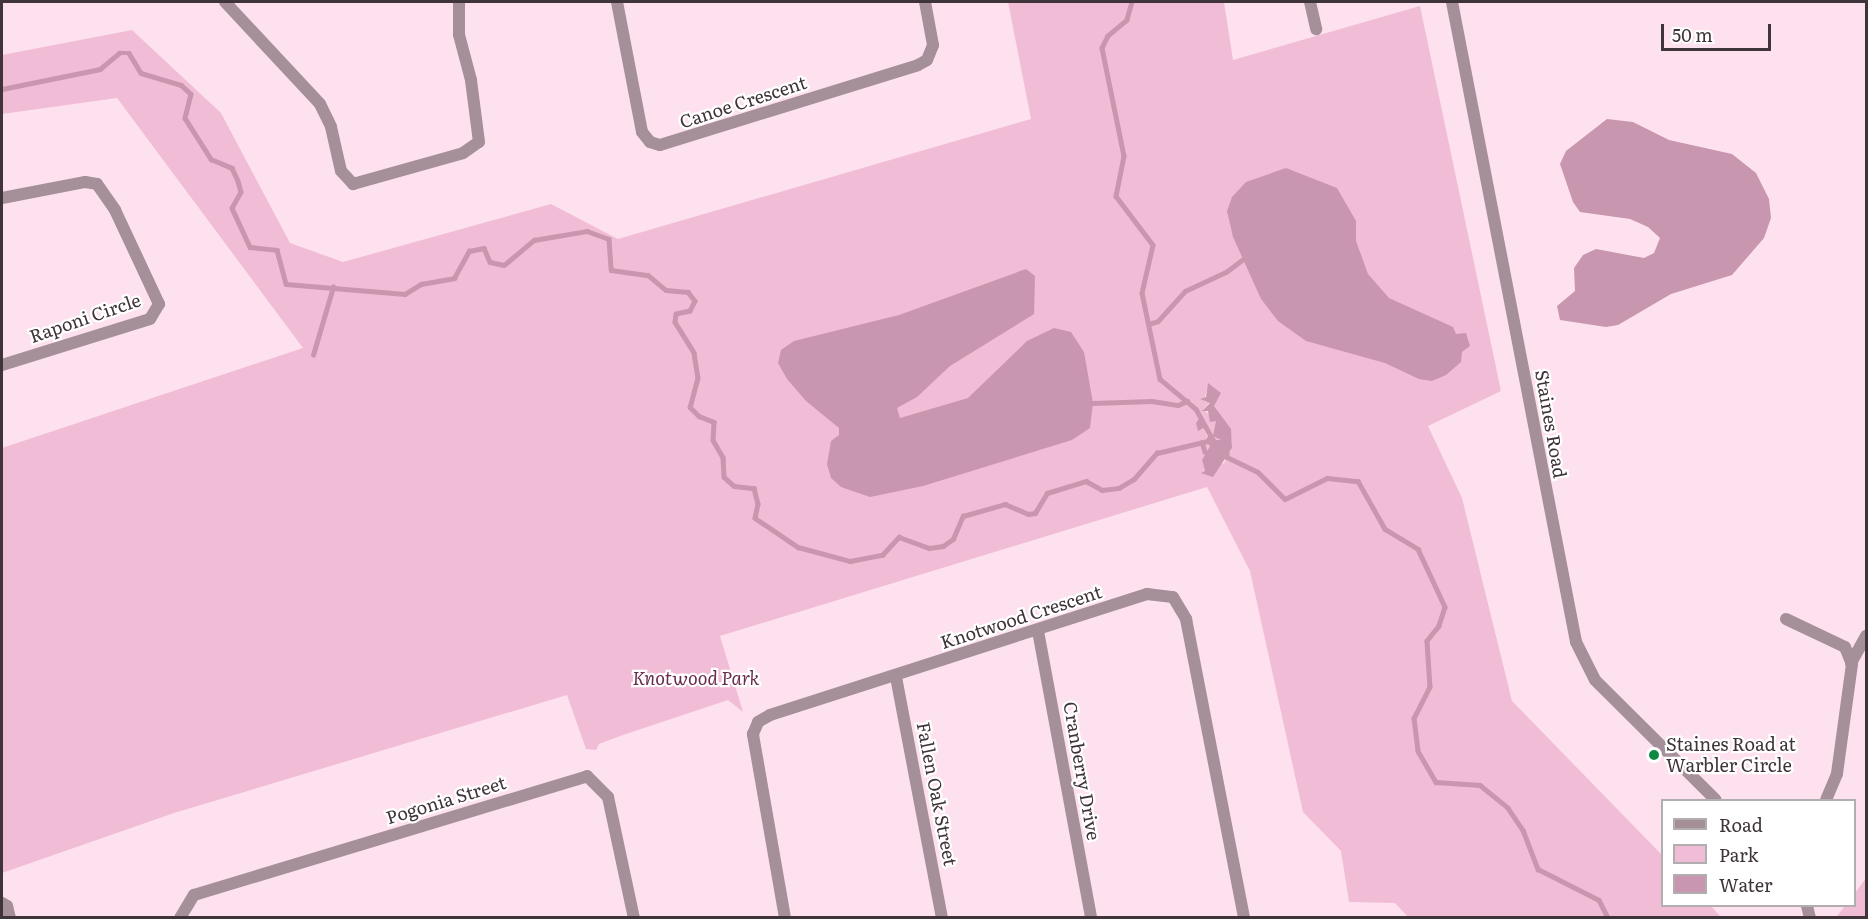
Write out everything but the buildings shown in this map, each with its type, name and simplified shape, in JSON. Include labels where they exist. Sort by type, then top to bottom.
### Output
[{"type":"street","points":[[225,2],[320,104],[331,127],[341,171],[353,184],[463,153],[479,142],[471,81],[460,43],[459,2]]},
{"type":"street","name":"Canoe Crescent","points":[[617,2],[640,124],[645,137],[660,145],[918,65],[927,60],[933,45],[926,2]]},
{"type":"street","points":[[1310,2],[1316,29]]},
{"type":"street","name":"Staines Road","points":[[1452,2],[1576,642],[1595,680],[1714,799]]},
{"type":"street","name":"Raponi Circle","points":[[2,198],[85,182],[97,184],[119,218],[159,304],[150,318],[2,365]]},
{"type":"street","name":"Knotwood Crescent","points":[[785,918],[753,734],[758,722],[1147,594],[1173,597],[1186,619],[1244,918]]},
{"type":"street","points":[[1786,618],[1845,647],[1851,663],[1853,679],[1837,774],[1827,799]]},
{"type":"street","name":"Cranberry Drive","points":[[1038,631],[1091,918]]},
{"type":"street","points":[[1851,663],[1866,636]]},
{"type":"street","name":"Fallen Oak Street","points":[[896,677],[942,918]]},
{"type":"street","name":"Pogonia Street","points":[[180,918],[195,896],[587,776],[608,797],[633,918]]},
{"type":"green space","name":"Knotwood Park","points":[[1008,2],[1224,2],[1233,60],[1420,6],[1501,391],[1428,426],[1462,498],[1512,701],[1661,854],[1661,907],[1712,907],[1721,917],[1409,918],[1395,903],[1349,902],[1341,851],[1303,812],[1250,571],[1207,487],[720,636],[743,712],[728,700],[599,744],[596,750],[586,749],[567,695],[174,813],[2,873],[2,448],[303,348],[117,98],[2,114],[2,55],[132,30],[221,113],[290,243],[343,262],[551,204],[618,239],[1031,119]],"holes":[[[1208,385],[1219,392],[1214,406],[1231,433],[1232,448],[1224,463],[1201,473],[1205,471],[1202,460],[1210,446],[1204,427],[1202,430],[1197,427],[1201,417],[1212,440],[1221,440],[1216,421],[1203,409],[1210,402],[1204,401]]]},
{"type":"green space","points":[[1866,878],[1866,917],[1836,917],[1844,907],[1856,907],[1856,892]]},
{"type":"water","points":[[1607,119],[1633,122],[1669,140],[1732,154],[1756,173],[1769,199],[1771,218],[1764,238],[1732,275],[1671,294],[1618,325],[1606,327],[1560,320],[1557,306],[1575,291],[1574,268],[1583,255],[1596,249],[1644,258],[1654,253],[1660,238],[1648,227],[1630,219],[1580,212],[1573,202],[1560,164],[1566,151]]},
{"type":"water","points":[[1286,168],[1337,188],[1356,221],[1356,241],[1368,274],[1389,298],[1453,327],[1456,334],[1466,333],[1470,346],[1462,352],[1461,362],[1446,375],[1432,381],[1419,379],[1385,363],[1306,341],[1278,321],[1261,299],[1233,237],[1227,211],[1232,197],[1246,182]]},
{"type":"water","points":[[1026,269],[1035,276],[1034,314],[950,366],[917,397],[897,408],[900,418],[968,398],[1027,341],[1054,328],[1071,332],[1084,352],[1093,403],[1090,428],[1072,440],[923,486],[870,497],[841,487],[831,478],[827,464],[831,441],[839,435],[839,428],[806,401],[787,379],[778,363],[781,350],[794,341],[899,315]]},
{"type":"water","points":[[1208,383],[1221,393],[1214,406],[1231,429],[1232,448],[1213,477],[1201,473],[1205,471],[1202,460],[1210,446],[1206,442],[1208,435],[1204,428],[1198,431],[1196,423],[1201,416],[1213,440],[1221,440],[1213,436],[1216,421],[1210,422],[1208,411],[1202,411],[1210,403],[1200,399],[1206,397]]},
{"type":"waterway","points":[[1132,2],[1127,20],[1108,36],[1102,48],[1124,156],[1116,196],[1153,245],[1142,293],[1160,379],[1196,409],[1214,441]]},
{"type":"waterway","points":[[2,89],[100,69],[119,53],[129,53],[141,73],[181,85],[191,94],[185,118],[211,159],[232,168],[238,181],[241,192],[232,208],[250,247],[277,250],[286,284],[405,294],[421,284],[454,278],[469,251],[484,248],[490,262],[504,265],[534,240],[587,231],[609,239],[611,270],[648,275],[666,290],[688,292],[695,301],[690,311],[676,314],[675,322],[694,353],[698,378],[690,407],[699,416],[714,422],[713,440],[723,457],[724,477],[734,486],[754,488],[758,504],[755,518],[798,547],[850,561],[882,555],[899,537],[929,548],[943,546],[953,539],[963,516],[1005,504],[1028,514],[1035,513],[1047,493],[1086,481],[1102,490],[1119,488],[1134,479],[1157,453],[1212,440]]},
{"type":"waterway","points":[[1149,324],[1158,321],[1185,291],[1226,272],[1243,259]]},
{"type":"waterway","points":[[313,355],[333,287]]},
{"type":"waterway","points":[[1093,403],[1152,401],[1178,405],[1187,401]]},
{"type":"waterway","points":[[1202,442],[1205,452]]},
{"type":"waterway","points":[[1227,452],[1227,457],[1258,472],[1285,499],[1327,478],[1358,481],[1385,529],[1418,549],[1445,607],[1439,626],[1427,641],[1430,687],[1414,718],[1418,751],[1436,782],[1480,785],[1508,808],[1523,830],[1538,869],[1599,900],[1608,918]]},
{"type":"place","name":"Staines Road at Warbler Circle","points":[[1654,755]]}]
